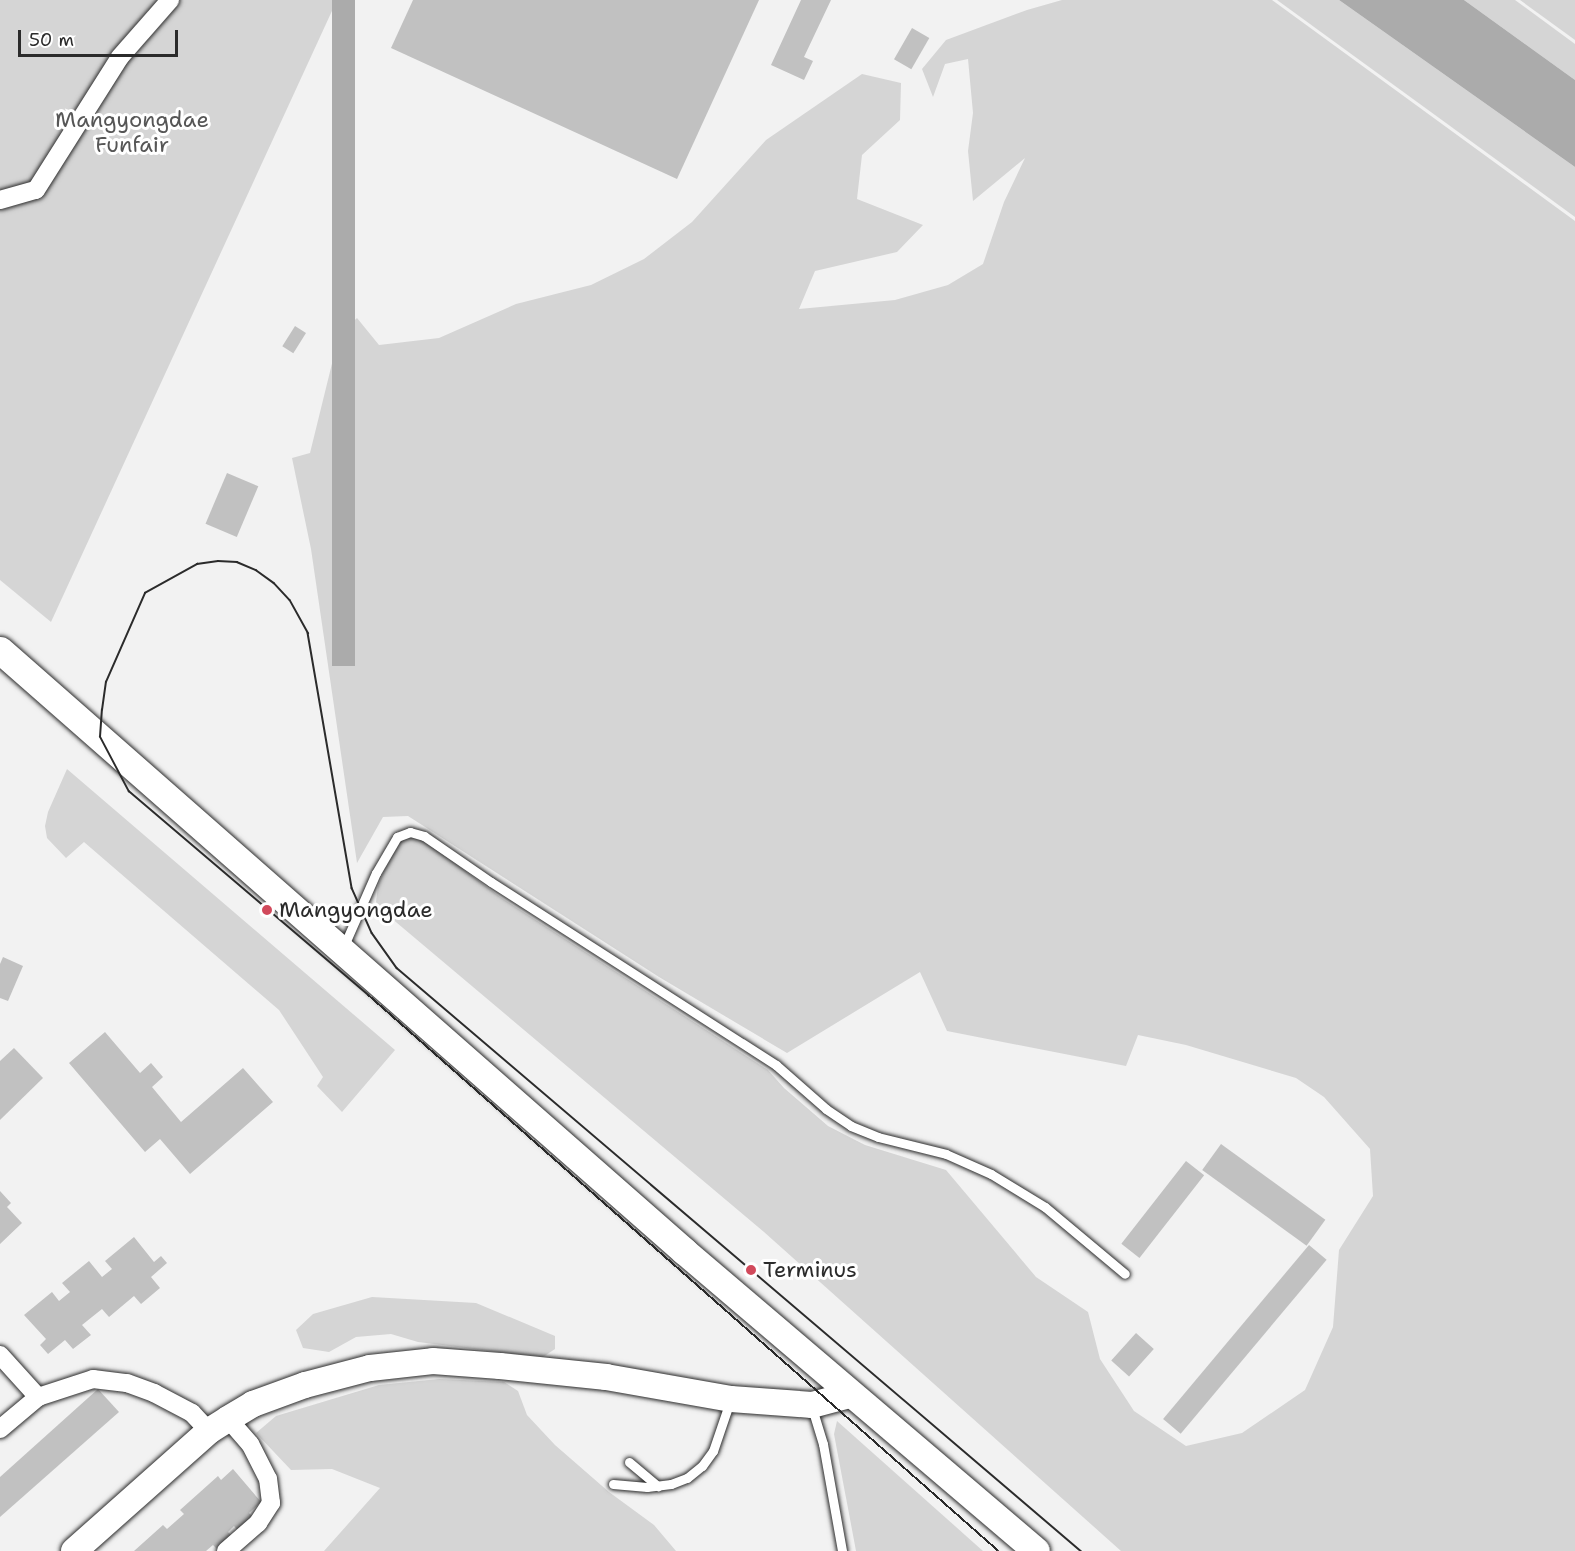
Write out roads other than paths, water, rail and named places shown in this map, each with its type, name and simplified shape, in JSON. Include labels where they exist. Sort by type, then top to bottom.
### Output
[{"type":"main road","points":[[0,650],[850,1395],[1036,1551]]},
{"type":"street","points":[[0,200],[36,189],[120,57],[170,0]]},
{"type":"street","points":[[0,1355],[38,1397]]},
{"type":"street","points":[[74,1551],[218,1425],[253,1404],[305,1385],[370,1368],[434,1361],[606,1377],[731,1399],[812,1405],[850,1395]]},
{"type":"street","points":[[0,1429],[38,1397],[93,1378],[127,1383],[154,1393],[218,1425],[255,1452],[268,1479],[271,1503],[258,1523],[226,1551]]},
{"type":"lane","points":[[342,950],[376,873],[397,837],[410,832],[424,836],[490,882],[750,1047],[776,1065],[826,1110],[851,1126],[878,1137],[946,1154],[991,1173],[1045,1207],[1125,1274]]},
{"type":"lane","points":[[613,1484],[628,1487],[658,1486],[687,1478],[702,1466],[713,1451],[731,1399]]},
{"type":"lane","points":[[812,1405],[823,1444],[842,1551]]},
{"type":"lane","points":[[629,1462],[658,1486]]},
{"type":"tram line","points":[[998,1551],[369,996],[129,792],[100,737],[102,710],[106,682],[145,593],[197,564],[218,561],[237,562],[256,570],[274,583],[290,600],[308,633],[352,888],[372,933],[397,968],[1081,1551]]},
{"type":"place","name":"Mangyongdae","points":[[267,910]]},
{"type":"place","name":"Terminus","points":[[751,1270]]},
{"type":"park label","name":"Mangyongdae Funfair","points":[[132,132]]}]
